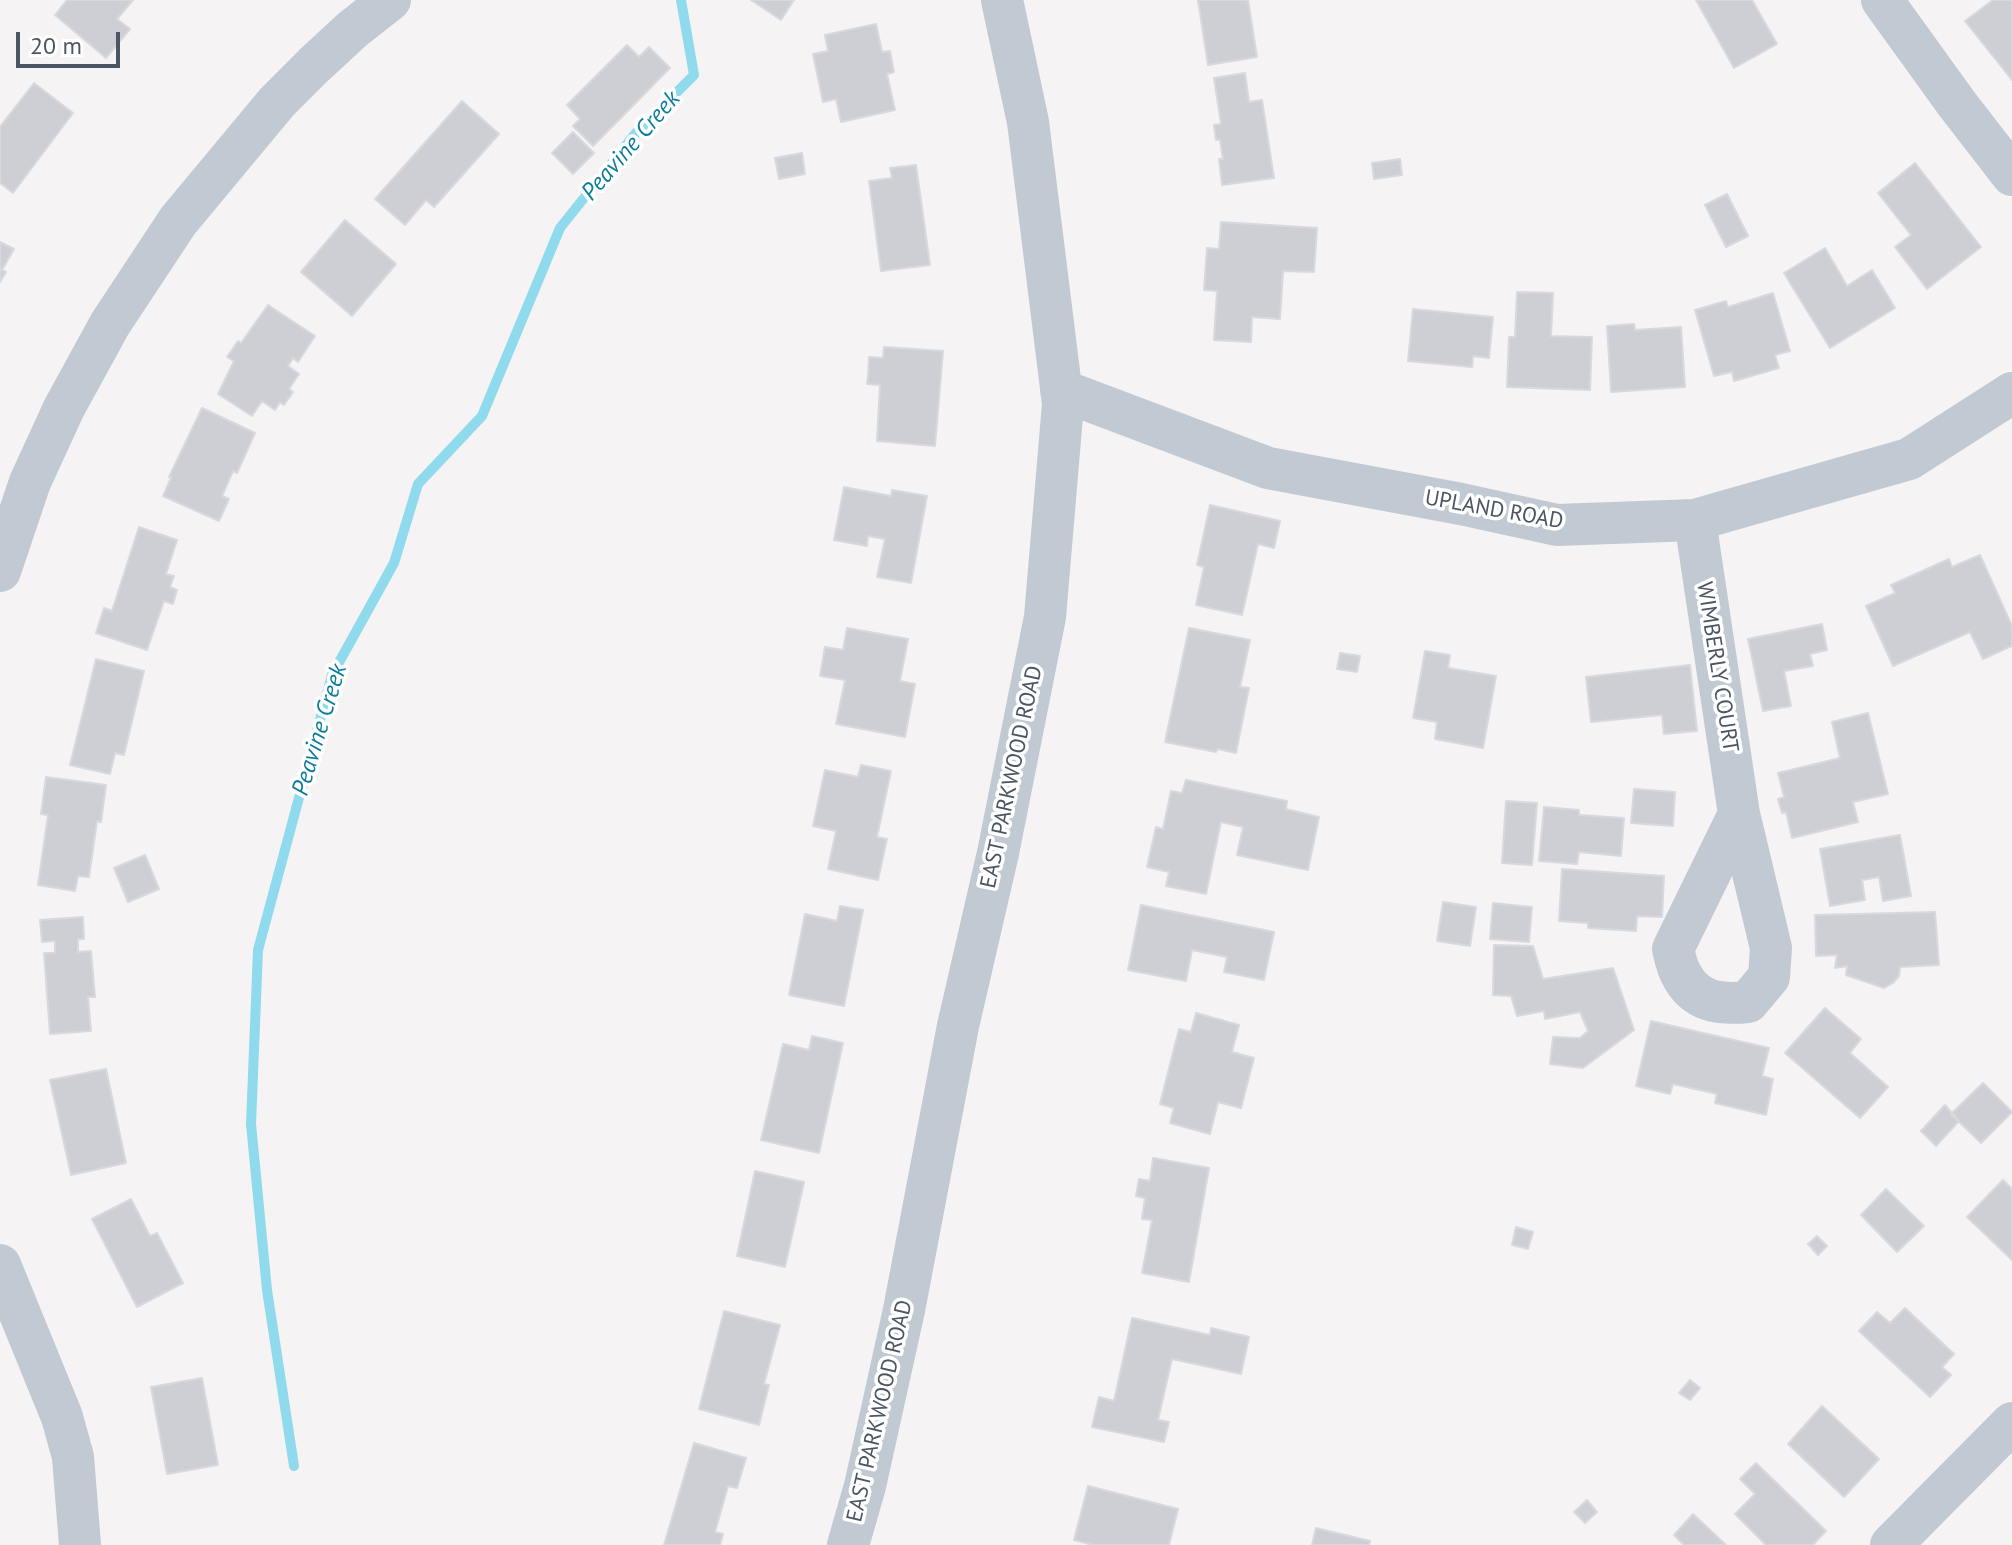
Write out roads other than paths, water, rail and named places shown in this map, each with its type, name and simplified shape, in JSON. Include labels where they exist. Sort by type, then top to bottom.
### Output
[{"type":"street","points":[[0,571],[30,482],[64,408],[110,324],[178,221],[277,102],[324,56],[390,0]]},
{"type":"street","name":"EAST PARKWOOD ROAD","points":[[848,1545],[865,1486],[904,1310],[958,1026],[998,853],[1045,617],[1063,404],[1028,122],[1002,0]]},
{"type":"street","points":[[1882,0],[2012,175]]},
{"type":"street","name":"UPLAND ROAD","points":[[1061,390],[1268,468],[1557,525],[1695,520],[1909,459],[2012,393]]},
{"type":"street","name":"WIMBERLY COURT","points":[[1695,520],[1739,814]]},
{"type":"street","points":[[0,1265],[62,1417],[73,1457],[80,1545]]},
{"type":"street","points":[[1891,1545],[2012,1423]]},
{"type":"waterway","name":"Peavine Creek","points":[[294,1466],[267,1290],[251,1124],[258,950],[332,675],[394,563],[418,484],[482,416],[560,228],[635,134],[694,75],[681,0]]}]
